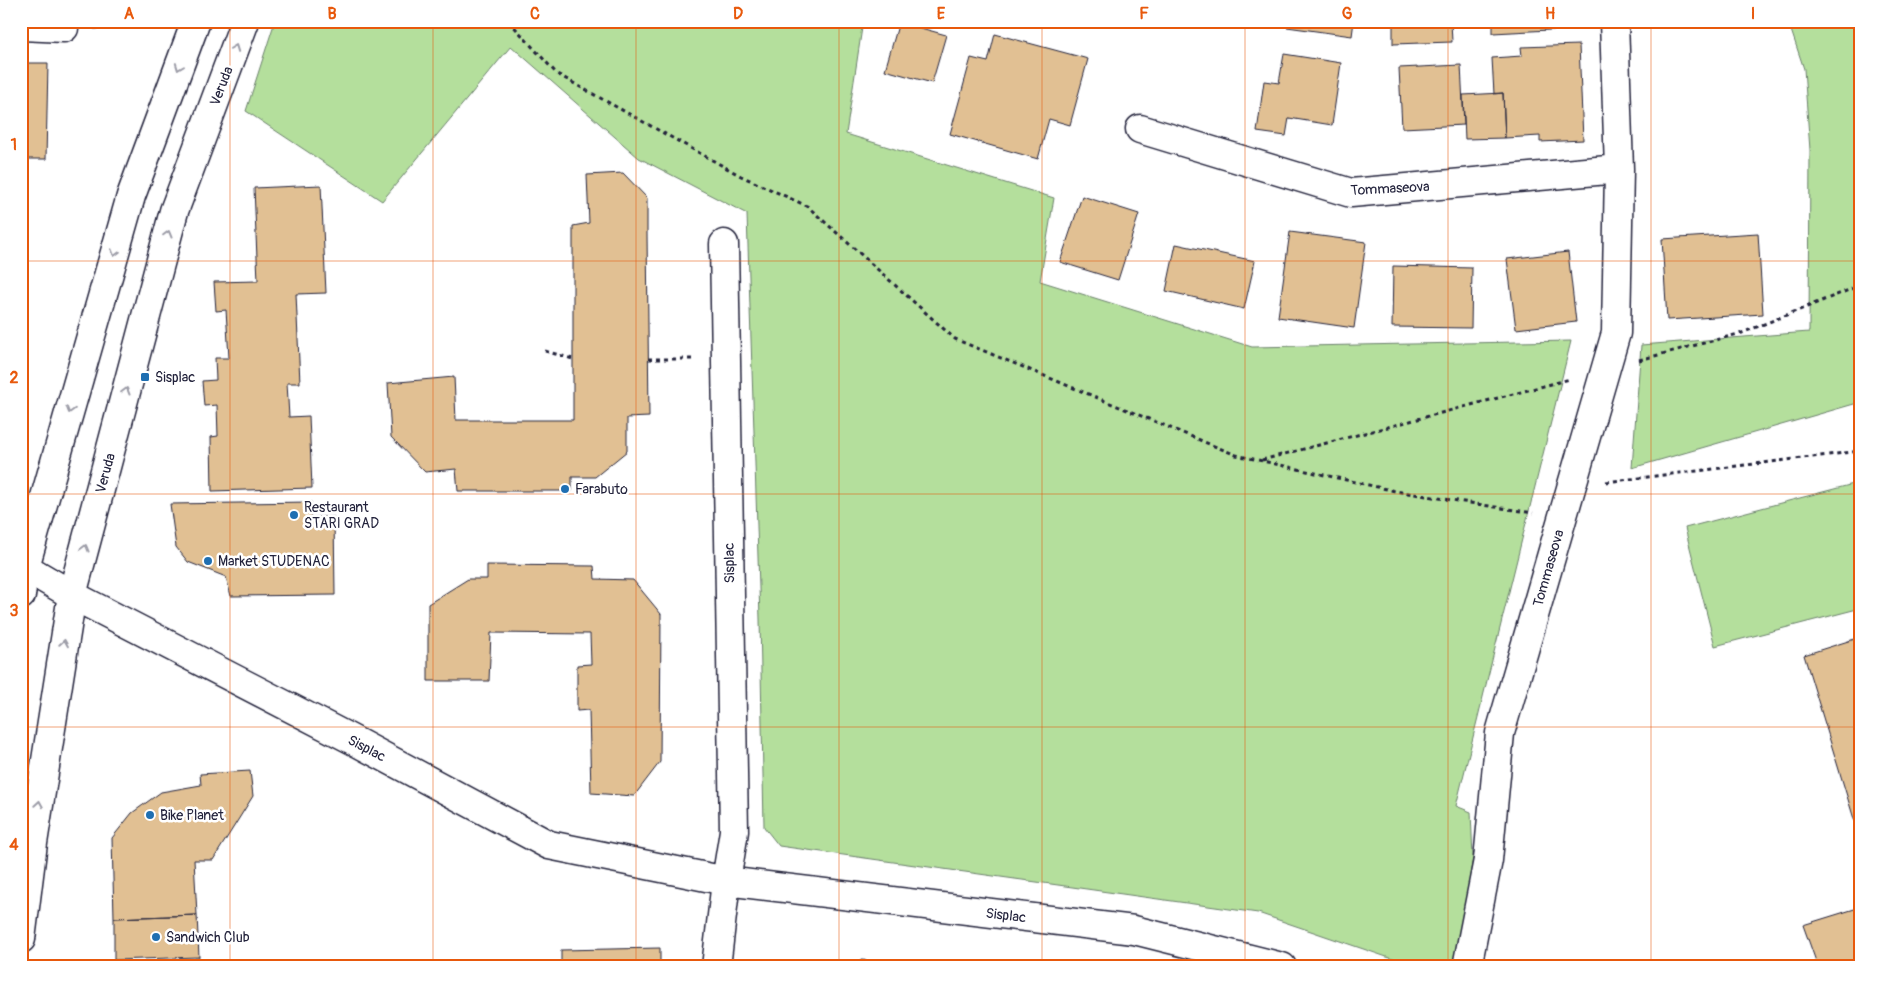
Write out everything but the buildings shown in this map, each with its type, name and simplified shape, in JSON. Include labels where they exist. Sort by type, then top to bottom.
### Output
[{"type":"street","points":[[21,594],[23,566],[131,196],[196,21]]},
{"type":"street","name":"Veruda","points":[[21,939],[33,843],[72,595],[174,211],[245,21]]},
{"type":"street","name":"Tommaseova","points":[[1467,967],[1488,860],[1500,733],[1616,333],[1619,169],[1614,21]]},
{"type":"street","points":[[21,26],[64,28]]},
{"type":"street","name":"Tommaseova","points":[[1140,129],[1351,193],[1619,169]]},
{"type":"street","name":"Sisplac","points":[[724,244],[734,831],[726,881]]},
{"type":"street","name":"Sisplac","points":[[23,566],[72,595],[349,738],[549,845],[726,881],[1134,930],[1282,967]]},
{"type":"street","points":[[716,967],[726,881]]},
{"type":"path","points":[[509,21],[557,74],[741,176],[808,206],[955,339],[1236,455],[1395,491],[1563,518]]},
{"type":"path","points":[[1261,461],[1742,333],[1861,285]]},
{"type":"path","points":[[544,351],[573,359]]},
{"type":"path","points":[[648,359],[726,359]]},
{"type":"path","points":[[1572,486],[1861,451]]},
{"type":"green space","points":[[275,21],[863,21],[846,134],[1054,198],[1040,281],[1252,347],[1571,341],[1456,806],[1471,812],[1473,857],[1457,959],[1448,967],[1416,967],[1258,913],[779,846],[764,827],[760,619],[747,214],[639,158],[511,46],[382,201],[246,111]]},
{"type":"green space","points":[[1788,21],[1861,21],[1861,402],[1632,468],[1641,345],[1809,332],[1810,150],[1804,69]]},
{"type":"green space","points":[[1861,482],[1861,608],[1715,646],[1685,528]]},
{"type":"place","name":"Sisplac","points":[[145,377]]},
{"type":"place","name":"Farabuto","points":[[565,489]]},
{"type":"place","name":"Restaurant STARI GRAD","points":[[294,515]]},
{"type":"place","name":"Market STUDENAC","points":[[208,561]]},
{"type":"place","name":"Bike Planet","points":[[150,815]]},
{"type":"place","name":"Sandwich Club","points":[[156,937]]}]
